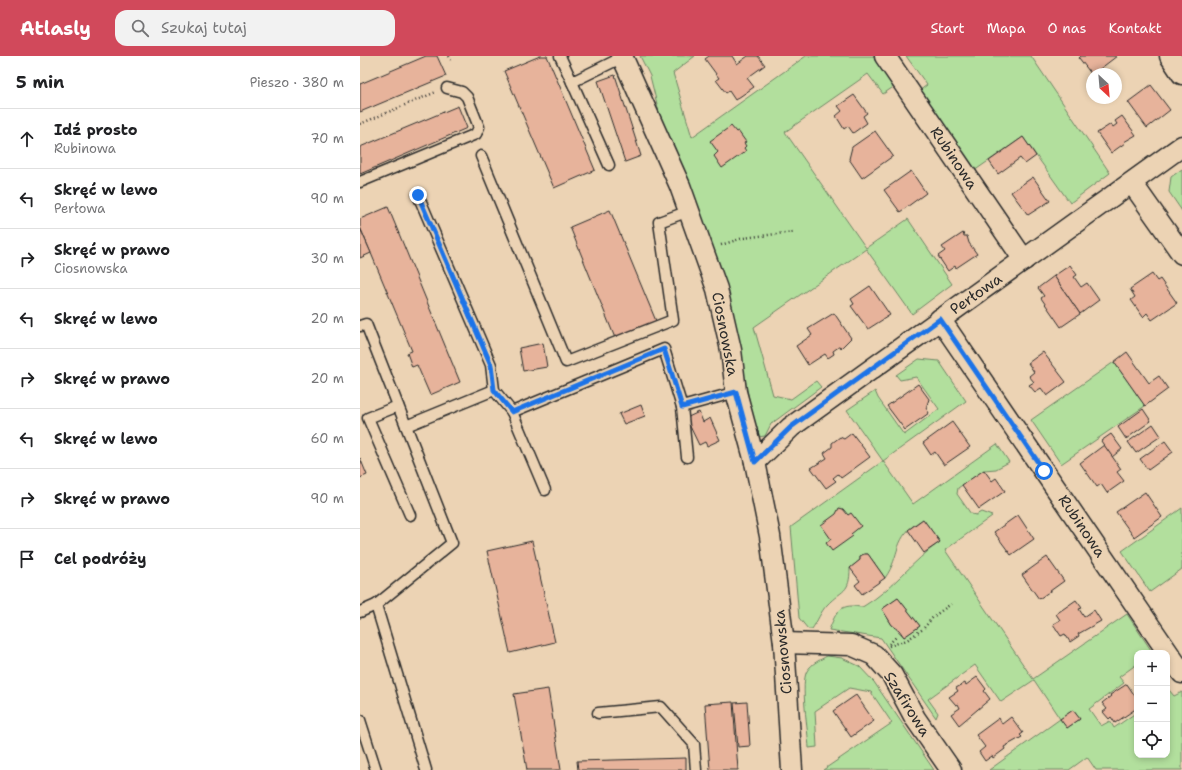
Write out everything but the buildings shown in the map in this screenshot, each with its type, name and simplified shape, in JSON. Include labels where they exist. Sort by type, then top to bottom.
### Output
[{"type":"street","name":"Ciosnowska","points":[[622,56],[647,107],[689,211],[717,289],[729,342],[736,392],[755,462],[770,536],[784,644],[792,770]]},
{"type":"street","name":"Rubinowa","points":[[885,56],[1024,260]]},
{"type":"street","points":[[1170,56],[1182,74]]},
{"type":"street","name":"Perłowa","points":[[755,462],[791,427],[1182,146]]},
{"type":"street","points":[[1132,183],[1182,254]]},
{"type":"street","name":"Rubinowa","points":[[940,319],[1182,673]]},
{"type":"street","name":"Szafirowa","points":[[784,644],[851,645],[874,656],[892,675],[915,718],[951,770]]},
{"type":"lane","points":[[560,56],[610,164]]},
{"type":"lane","points":[[572,82],[622,56]]},
{"type":"lane","points":[[360,182],[476,134],[479,127],[467,97],[462,92],[447,88]]},
{"type":"lane","points":[[481,156],[566,362],[672,320],[659,222],[689,211]]},
{"type":"lane","points":[[418,195],[491,365],[494,390],[512,412],[545,490]]},
{"type":"lane","points":[[360,326],[366,324],[452,542],[376,605],[360,612]]},
{"type":"lane","points":[[512,412],[664,349],[682,407],[687,457]]},
{"type":"lane","points":[[406,426],[494,390]]},
{"type":"lane","points":[[682,407],[736,392]]},
{"type":"lane","points":[[398,406],[368,418],[410,515]]},
{"type":"lane","points":[[376,605],[426,770]]},
{"type":"lane","points":[[598,713],[661,707],[694,744],[696,770]]},
{"type":"lane","points":[[360,720],[376,770]]},
{"type":"path","points":[[449,56],[451,60]]},
{"type":"path","points":[[360,124],[447,88]]},
{"type":"path","points":[[704,251],[743,238],[793,232]]},
{"type":"path","points":[[887,647],[907,640],[923,629],[934,616],[951,604]]},
{"type":"green space","points":[[640,56],[695,56],[673,73],[692,137],[806,56],[874,56],[895,86],[883,94],[868,74],[785,132],[866,248],[908,219],[952,284],[912,314],[866,249],[754,327],[773,395],[791,399],[816,381],[821,387],[771,424],[765,436],[758,437],[753,421],[735,325],[713,248],[689,182],[660,116],[650,76]]},
{"type":"green space","points":[[906,56],[1031,56],[1110,173],[1070,203],[1023,137],[974,171],[919,91],[927,85]]},
{"type":"green space","points":[[1182,169],[1182,211],[1169,192],[1171,177]]},
{"type":"green space","points":[[919,359],[939,361],[966,401],[883,461],[847,410],[875,391],[878,398],[904,435],[939,409],[916,377],[900,380],[896,375]]},
{"type":"green space","points":[[1114,362],[1145,406],[1061,464],[1031,420]]},
{"type":"green space","points":[[997,444],[1009,462],[996,469],[984,470],[958,488],[957,494],[971,514],[976,515],[981,512],[992,516],[945,550],[1033,679],[1127,614],[1151,650],[1134,650],[1134,666],[1119,677],[1124,683],[1089,709],[1101,726],[1110,721],[1114,728],[1134,714],[1134,758],[1170,758],[1170,691],[1174,696],[1182,692],[1182,770],[1096,770],[1087,757],[1069,770],[989,770],[1060,719],[1034,680],[1001,702],[975,665],[928,699],[938,713],[936,718],[881,638],[829,630],[839,610],[852,606],[863,607],[875,599],[930,549],[940,542],[923,519],[913,526],[901,540],[894,561],[885,578],[868,554],[864,554],[860,556],[860,560],[850,568],[850,576],[847,587],[825,607],[812,629],[808,629],[799,618],[791,527],[883,461],[913,504]],"holes":[[[898,598],[920,626],[904,637],[892,625],[882,609]],[[1073,710],[1080,719],[1067,728],[1060,719]]]},
{"type":"green space","points":[[1182,508],[1182,569],[1150,592],[1122,551]]},
{"type":"green space","points":[[827,656],[842,658],[859,666],[874,682],[934,770],[823,770],[892,723],[871,692],[849,688],[815,711],[817,747],[809,748],[804,696],[805,677],[811,666]]},
{"type":"route","points":[[418,195],[491,365],[494,390],[512,412],[664,349],[682,407],[736,392],[755,462],[791,427],[891,353],[940,319],[1044,471]]}]
